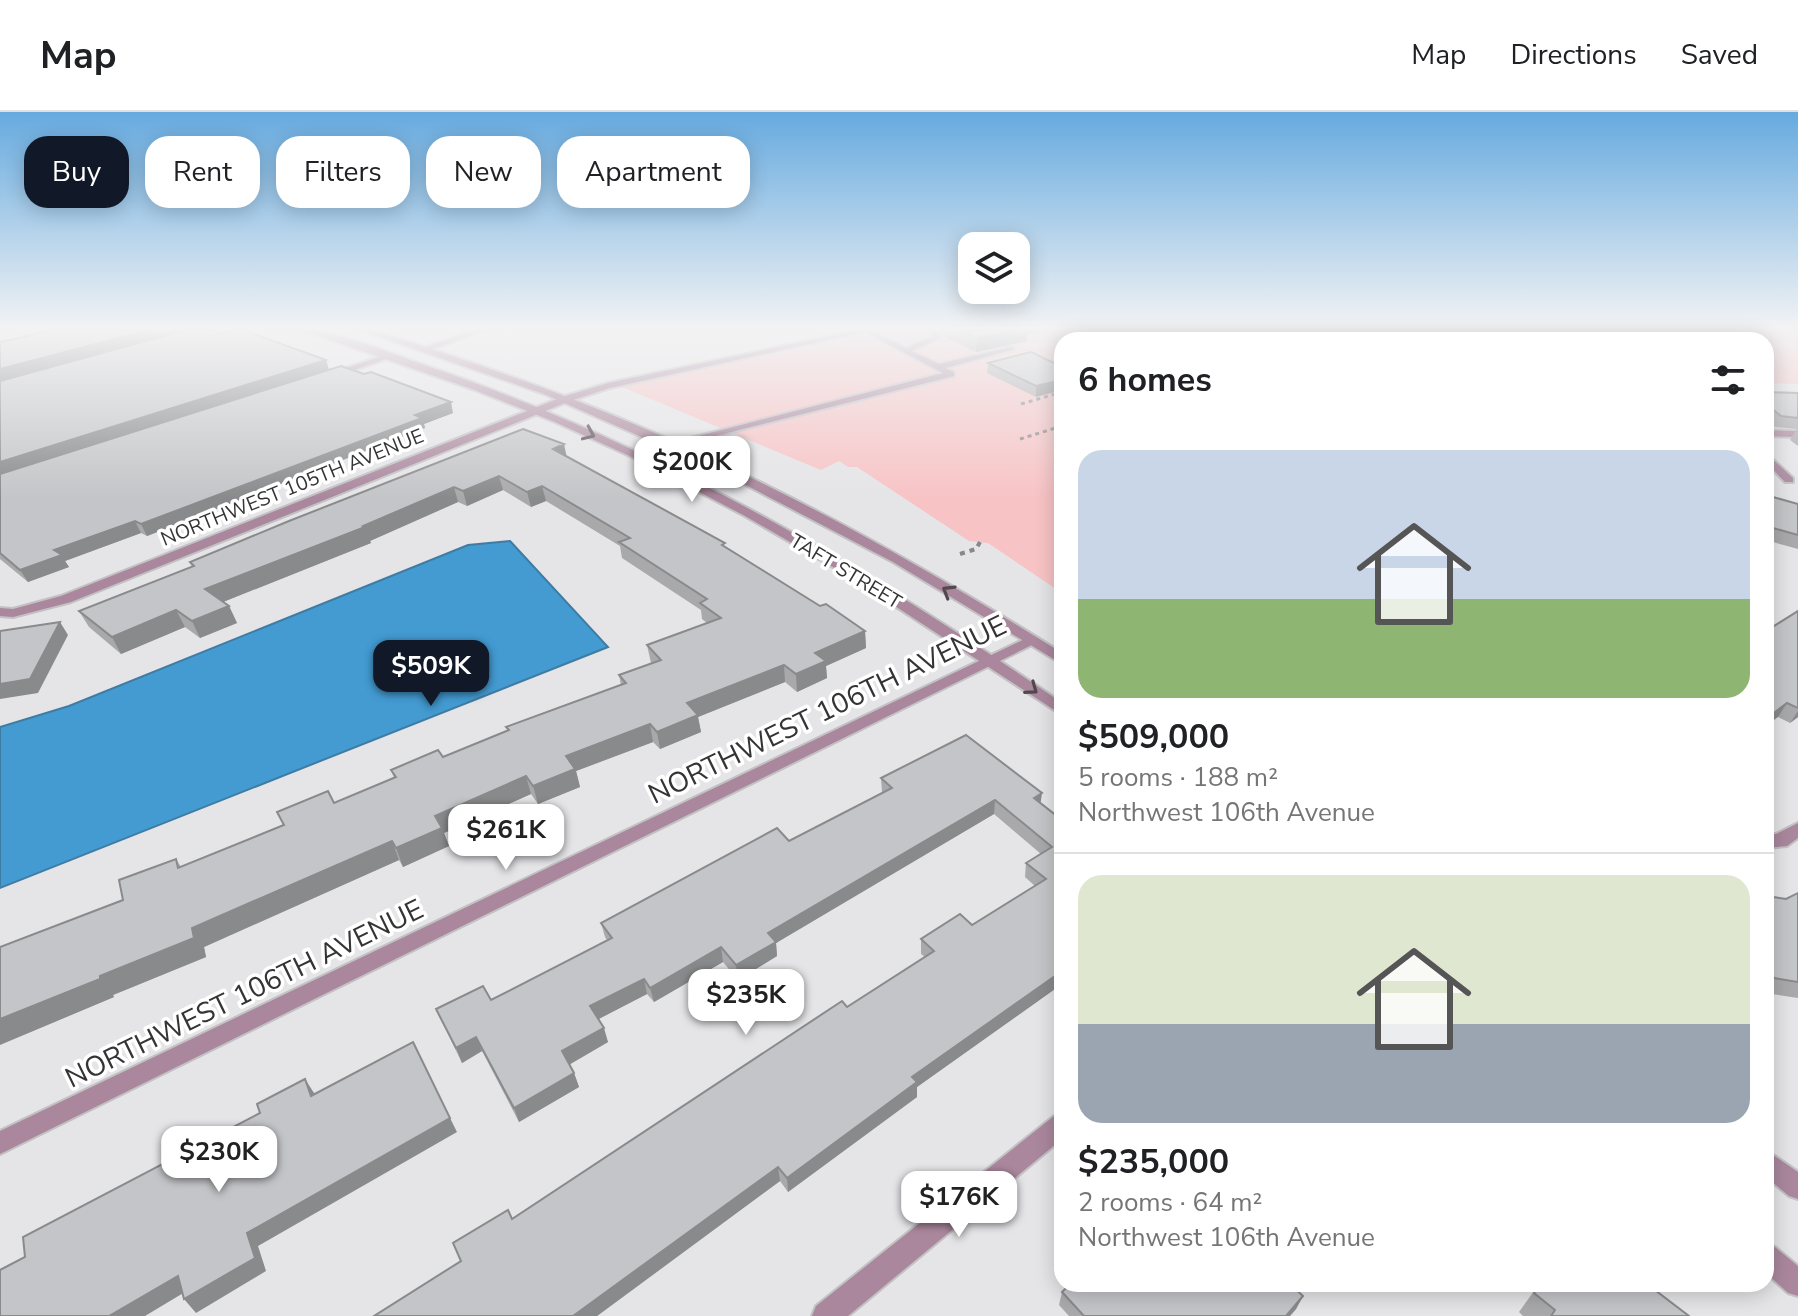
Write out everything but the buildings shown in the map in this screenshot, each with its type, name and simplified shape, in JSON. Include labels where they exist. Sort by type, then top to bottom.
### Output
[{"type":"street","name":"TAFT STREET","points":[[470,386],[639,456],[814,550],[992,660],[1054,704]]},
{"type":"street","name":"TAFT STREET","points":[[531,386],[672,444],[855,536],[1054,655]]},
{"type":"street","name":"NORTHWEST 105TH AVENUE","points":[[7,612],[66,599],[566,399],[607,386]]},
{"type":"street","points":[[1774,433],[1798,434]]},
{"type":"street","points":[[639,456],[672,444]]},
{"type":"street","points":[[1774,464],[1789,480]]},
{"type":"street","name":"NORTHWEST 106TH AVENUE","points":[[0,1143],[1031,640]]},
{"type":"street","points":[[1774,841],[1780,841],[1798,829]]},
{"type":"street","points":[[826,1316],[1054,1131]]},
{"type":"street","points":[[1774,1168],[1798,1187]]},
{"type":"street","points":[[1774,1263],[1798,1283]]},
{"type":"lane","points":[[672,444],[902,386]]},
{"type":"path","points":[[1021,404],[1054,394]]},
{"type":"path","points":[[1020,439],[1054,428]]},
{"type":"path","points":[[960,554],[976,549],[980,542]]},
{"type":"shaded area","points":[[1054,386],[1054,588],[988,543],[969,541],[857,467],[848,467],[839,461],[821,470],[622,387]]},
{"type":"water","points":[[510,541],[608,647],[0,888],[0,727],[69,706],[468,545]]}]
